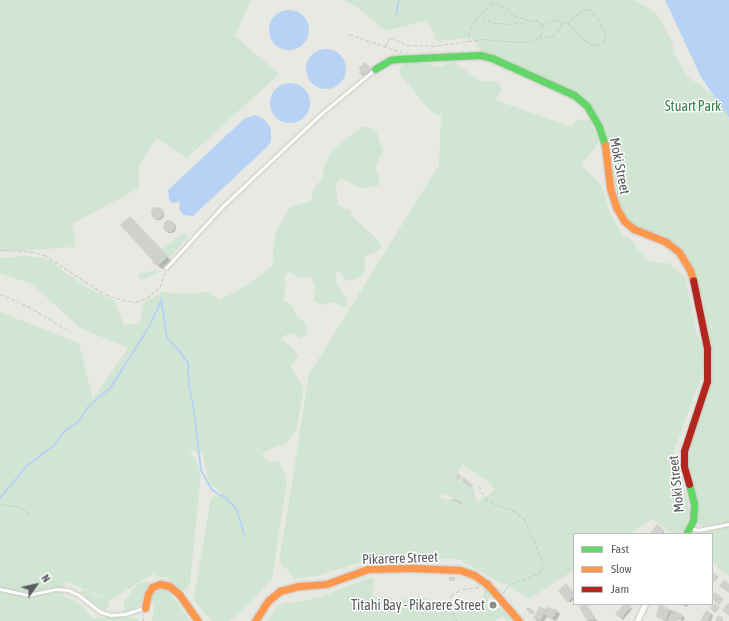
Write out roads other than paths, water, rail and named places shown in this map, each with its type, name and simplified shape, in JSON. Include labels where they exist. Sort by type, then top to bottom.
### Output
[{"type":"street","name":"Moki Street","points":[[375,69],[390,60],[397,59],[480,55],[492,58],[574,95],[587,106],[599,127],[605,145],[610,188],[616,207],[624,221],[634,229],[666,242],[679,252],[690,270],[694,282],[707,348],[708,366],[707,381],[702,399],[687,438],[684,451],[684,466],[694,504],[688,531]]},
{"type":"street","name":"Pikarere Street","points":[[255,621],[268,601],[280,591],[299,586],[326,584],[350,574],[368,569],[412,568],[460,570],[474,575],[487,584],[501,598],[519,621]]},
{"type":"street","points":[[145,608],[148,594],[152,587],[160,584],[169,586],[179,594],[198,621]]},
{"type":"street","points":[[639,620],[645,605]]},
{"type":"lane","points":[[166,268],[223,206],[321,114],[375,69]]},
{"type":"lane","points":[[688,531],[729,524]]},
{"type":"lane","points":[[0,590],[28,595],[56,589],[68,590],[79,595],[101,612],[111,615],[125,614],[145,608]]},
{"type":"water","points":[[665,0],[729,0],[729,118],[701,77]]},
{"type":"water","points":[[285,10],[293,10],[300,13],[306,19],[309,30],[306,41],[300,47],[293,50],[285,50],[278,47],[272,41],[269,34],[269,26],[272,19],[278,13]]},
{"type":"water","points":[[322,49],[330,49],[337,52],[343,58],[346,69],[343,80],[337,86],[330,89],[322,89],[315,86],[309,80],[306,73],[306,65],[309,58],[315,52]]},
{"type":"water","points":[[286,83],[294,83],[301,86],[307,92],[310,103],[307,114],[301,120],[294,123],[286,123],[279,120],[273,114],[270,107],[270,99],[273,92],[279,86]]},
{"type":"water","points":[[255,115],[264,119],[271,128],[271,141],[268,146],[193,216],[183,215],[179,209],[180,202],[173,203],[169,200],[168,190],[244,119]]},
{"type":"waterway","points":[[396,14],[399,0]]},
{"type":"waterway","points":[[161,299],[167,337],[188,363],[189,387],[193,404],[201,470],[212,490],[227,499],[237,510],[244,535]]},
{"type":"waterway","points":[[0,498],[27,466],[55,444],[64,432],[79,421],[88,407],[111,387],[149,327],[161,301]]},
{"type":"place","name":"Titahi Bay - Pikarere Street","points":[[493,605]]},
{"type":"park label","name":"Stuart Park","points":[[693,106]]}]
